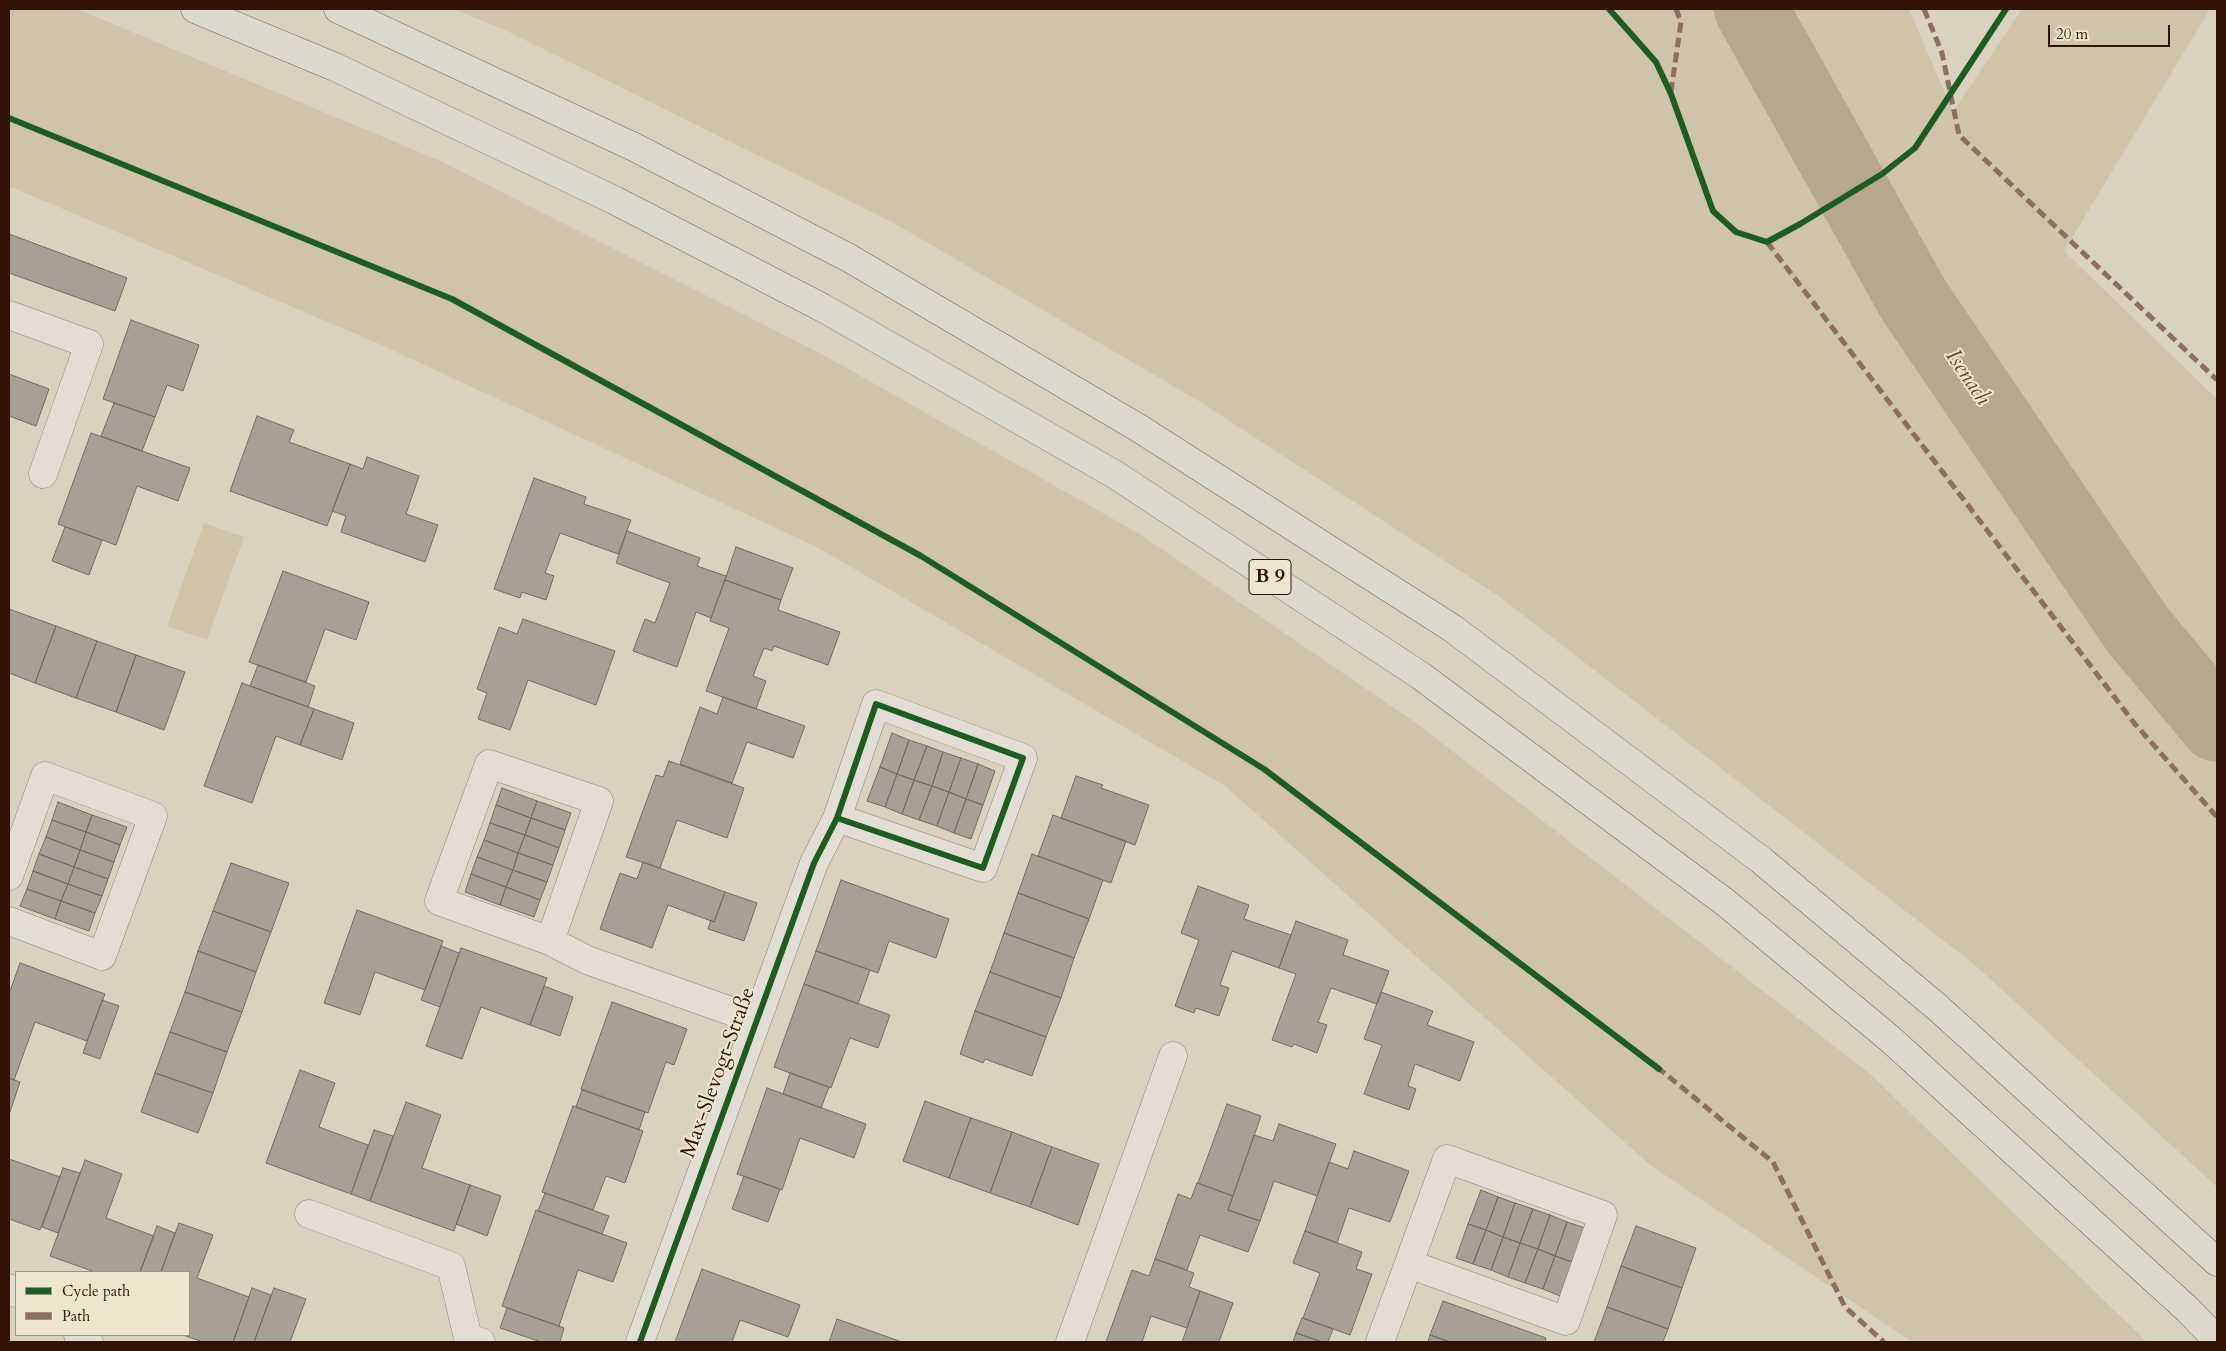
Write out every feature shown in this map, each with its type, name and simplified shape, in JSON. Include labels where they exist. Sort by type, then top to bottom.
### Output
[{"type":"highway","name":"B 9","points":[[195,9],[334,67],[596,191],[823,308],[1114,474],[1421,676],[1726,903],[1889,1038],[2187,1309],[2217,1340]]},
{"type":"highway","name":"B 9","points":[[338,9],[634,147],[849,258],[1137,427],[1452,628],[1761,860],[1937,1007],[2217,1262]]},
{"type":"street","points":[[9,315],[89,344],[43,474]]},
{"type":"street","name":"Max-Slevogt-Straße","points":[[640,1342],[814,863],[837,818],[876,704],[1023,758],[983,868],[837,818]]},
{"type":"street","name":"Max-Slevogt-Straße","points":[[550,941],[599,801],[489,764],[439,901],[550,941],[587,960],[756,1020]]},
{"type":"street","points":[[9,876],[45,776],[153,816],[102,956],[9,921]]},
{"type":"street","points":[[1070,1342],[1173,1056]]},
{"type":"street","points":[[1380,1342],[1447,1160],[1603,1215],[1566,1321],[1409,1264]]},
{"type":"street","points":[[309,1214],[451,1266],[468,1338],[480,1342]]},
{"type":"shaded area","points":[[9,9],[77,9],[436,159],[818,352],[1138,533],[1416,723],[1869,1073],[2147,1342],[1912,1342],[1649,1164],[1225,786],[817,547],[375,342],[9,186]]},
{"type":"shaded area","points":[[454,9],[1909,9],[1953,112],[2022,9],[2210,9],[2064,251],[2217,399],[2217,1187],[1975,965],[1500,597],[1199,401],[892,222],[507,31]]},
{"type":"shaded area","points":[[204,523],[244,537],[207,640],[167,626]]},
{"type":"building","points":[[9,234],[127,278],[115,311],[9,273]]},
{"type":"building","points":[[131,320],[199,345],[183,391],[167,385],[155,417],[103,399]]},
{"type":"building","points":[[9,374],[49,389],[36,426],[9,416]]},
{"type":"building","points":[[114,403],[155,417],[142,451],[101,436]]},
{"type":"building","points":[[257,416],[294,430],[289,442],[350,464],[327,526],[230,491]]},
{"type":"building","points":[[91,433],[190,468],[178,501],[137,486],[116,545],[58,524]]},
{"type":"building","points":[[367,457],[419,476],[406,514],[438,525],[425,562],[341,532],[346,516],[332,511],[350,464],[363,469]]},
{"type":"building","points":[[534,478],[586,497],[584,504],[631,520],[618,554],[560,533],[545,573],[554,576],[546,600],[522,592],[520,598],[494,589]]},
{"type":"building","points":[[65,527],[102,540],[89,575],[52,561]]},
{"type":"building","points":[[627,531],[700,558],[697,566],[726,576],[711,618],[696,612],[677,667],[633,651],[645,619],[655,623],[670,583],[616,563]]},
{"type":"building","points":[[736,547],[793,568],[781,600],[725,580]]},
{"type":"building","points":[[283,571],[369,602],[356,640],[325,629],[306,682],[249,662]]},
{"type":"building","points":[[725,580],[781,600],[778,610],[840,632],[828,665],[774,646],[772,651],[764,648],[753,676],[766,681],[756,709],[706,691],[729,628],[710,621]]},
{"type":"building","points":[[9,609],[56,626],[35,683],[9,673]]},
{"type":"building","points":[[523,619],[615,651],[596,705],[528,680],[510,730],[478,719],[487,693],[477,689],[499,627],[517,634]]},
{"type":"building","points":[[56,626],[97,641],[76,698],[35,683]]},
{"type":"building","points":[[97,641],[136,655],[116,712],[76,698]]},
{"type":"building","points":[[136,655],[185,672],[164,730],[116,712]]},
{"type":"building","points":[[258,665],[315,686],[308,707],[250,686]]},
{"type":"building","points":[[242,683],[314,709],[300,745],[276,736],[252,803],[204,786]]},
{"type":"building","points":[[723,697],[805,726],[793,758],[747,742],[732,783],[680,764],[700,707],[717,714]]},
{"type":"building","points":[[314,709],[354,723],[342,760],[300,745]]},
{"type":"building","points":[[892,733],[909,740],[897,774],[880,767]]},
{"type":"building","points":[[909,740],[927,746],[914,780],[897,774]]},
{"type":"building","points":[[927,746],[943,752],[932,786],[914,780]]},
{"type":"building","points":[[943,752],[961,758],[949,792],[932,786]]},
{"type":"building","points":[[961,758],[978,764],[966,799],[949,792]]},
{"type":"building","points":[[669,761],[744,788],[727,838],[677,820],[660,868],[626,857],[656,775],[663,777]]},
{"type":"building","points":[[978,764],[995,771],[983,805],[966,799]]},
{"type":"building","points":[[880,767],[897,774],[885,807],[867,801]]},
{"type":"building","points":[[897,774],[914,780],[902,814],[885,807]]},
{"type":"building","points":[[1076,776],[1103,785],[1101,788],[1149,805],[1135,845],[1061,818]]},
{"type":"building","points":[[914,780],[932,786],[919,820],[902,814]]},
{"type":"building","points":[[932,786],[949,792],[937,826],[919,820]]},
{"type":"building","points":[[502,788],[537,801],[531,818],[496,805]]},
{"type":"building","points":[[949,792],[966,799],[954,833],[937,826]]},
{"type":"building","points":[[966,799],[983,805],[971,839],[954,833]]},
{"type":"building","points":[[537,801],[571,813],[565,830],[531,818]]},
{"type":"building","points":[[58,802],[92,815],[86,832],[52,820]]},
{"type":"building","points":[[496,805],[531,818],[525,835],[490,823]]},
{"type":"building","points":[[92,815],[127,827],[120,845],[86,832]]},
{"type":"building","points":[[1053,815],[1126,841],[1111,883],[1038,856]]},
{"type":"building","points":[[531,818],[565,830],[559,848],[525,835]]},
{"type":"building","points":[[52,820],[86,832],[80,850],[46,837]]},
{"type":"building","points":[[490,823],[525,835],[518,853],[484,840]]},
{"type":"building","points":[[86,832],[120,845],[114,862],[80,850]]},
{"type":"building","points":[[525,835],[559,848],[553,865],[518,853]]},
{"type":"building","points":[[46,837],[80,850],[74,867],[39,854]]},
{"type":"building","points":[[484,840],[518,853],[513,870],[477,857]]},
{"type":"building","points":[[80,850],[114,862],[108,879],[74,867]]},
{"type":"building","points":[[518,853],[553,865],[547,882],[513,870]]},
{"type":"building","points":[[39,854],[74,867],[68,884],[33,871]]},
{"type":"building","points":[[1032,854],[1103,880],[1089,919],[1018,893]]},
{"type":"building","points":[[477,857],[513,870],[506,887],[471,874]]},
{"type":"building","points":[[643,862],[725,892],[714,922],[668,905],[652,948],[600,929],[620,873],[637,879]]},
{"type":"building","points":[[231,863],[289,883],[271,932],[213,911]]},
{"type":"building","points":[[74,867],[108,879],[102,896],[68,884]]},
{"type":"building","points":[[513,870],[547,882],[540,900],[506,887]]},
{"type":"building","points":[[33,871],[68,884],[61,901],[27,889]]},
{"type":"building","points":[[471,874],[506,887],[500,905],[465,892]]},
{"type":"building","points":[[841,880],[949,919],[936,958],[889,941],[878,973],[816,951]]},
{"type":"building","points":[[68,884],[102,896],[95,913],[61,901]]},
{"type":"building","points":[[1198,886],[1249,905],[1244,919],[1291,935],[1279,968],[1232,951],[1220,985],[1229,988],[1219,1016],[1196,1008],[1194,1013],[1175,1006],[1199,940],[1181,933]]},
{"type":"building","points":[[506,887],[540,900],[534,917],[500,905]]},
{"type":"building","points":[[27,889],[61,901],[55,919],[20,906]]},
{"type":"building","points":[[725,892],[757,903],[744,941],[708,929],[711,920],[714,922]]},
{"type":"building","points":[[1018,893],[1089,919],[1074,958],[1004,933]]},
{"type":"building","points":[[61,901],[95,913],[89,931],[55,919]]},
{"type":"building","points":[[357,910],[443,941],[425,990],[375,972],[360,1015],[324,1003]]},
{"type":"building","points":[[213,911],[271,932],[256,972],[198,951]]},
{"type":"building","points":[[1296,921],[1348,940],[1343,955],[1389,971],[1377,1004],[1331,988],[1318,1022],[1327,1025],[1317,1053],[1294,1044],[1292,1047],[1272,1040],[1296,974],[1279,968]]},
{"type":"building","points":[[1004,933],[1074,958],[1061,998],[990,972]]},
{"type":"building","points":[[441,946],[459,953],[440,1007],[421,1000]]},
{"type":"building","points":[[461,948],[547,978],[530,1025],[481,1007],[462,1059],[426,1046]]},
{"type":"building","points":[[198,951],[256,972],[242,1012],[185,992]]},
{"type":"building","points":[[816,951],[870,970],[858,1004],[804,984]]},
{"type":"building","points":[[20,963],[105,994],[87,1041],[35,1022],[14,1080],[9,1078],[9,994]]},
{"type":"building","points":[[990,972],[1061,998],[1046,1037],[975,1011]]},
{"type":"building","points":[[804,984],[890,1015],[878,1048],[850,1038],[831,1088],[774,1067]]},
{"type":"building","points":[[544,986],[573,997],[560,1036],[530,1025]]},
{"type":"building","points":[[185,992],[242,1012],[227,1052],[170,1032]]},
{"type":"building","points":[[1381,992],[1433,1011],[1427,1025],[1474,1042],[1460,1081],[1415,1064],[1408,1086],[1416,1089],[1409,1110],[1364,1094],[1382,1045],[1364,1039]]},
{"type":"building","points":[[102,1000],[119,1006],[100,1059],[83,1053]]},
{"type":"building","points":[[612,1002],[687,1029],[674,1065],[666,1062],[648,1113],[581,1089]]},
{"type":"building","points":[[975,1011],[1046,1037],[1032,1076],[985,1059],[983,1063],[960,1054]]},
{"type":"building","points":[[170,1032],[227,1052],[213,1093],[155,1073]]},
{"type":"building","points":[[300,1070],[335,1083],[319,1127],[368,1145],[351,1194],[266,1163]]},
{"type":"building","points":[[155,1073],[213,1093],[198,1133],[141,1112]]},
{"type":"building","points":[[790,1073],[829,1087],[821,1108],[783,1094]]},
{"type":"building","points":[[9,1078],[20,1082],[9,1115]]},
{"type":"building","points":[[767,1088],[866,1124],[854,1158],[800,1138],[782,1190],[737,1174]]},
{"type":"building","points":[[582,1090],[645,1112],[639,1130],[576,1107]]},
{"type":"building","points":[[925,1101],[971,1118],[949,1178],[903,1161]]},
{"type":"building","points":[[406,1102],[441,1115],[422,1168],[470,1185],[454,1231],[370,1201]]},
{"type":"building","points":[[1227,1104],[1261,1116],[1233,1196],[1198,1183]]},
{"type":"building","points":[[573,1106],[643,1131],[625,1183],[606,1176],[593,1210],[542,1192]]},
{"type":"building","points":[[971,1118],[1012,1132],[990,1193],[949,1178]]},
{"type":"building","points":[[1279,1124],[1336,1144],[1317,1196],[1274,1181],[1260,1221],[1228,1210],[1254,1135],[1273,1141]]},
{"type":"building","points":[[374,1130],[393,1136],[370,1201],[351,1194]]},
{"type":"building","points":[[1012,1132],[1052,1147],[1030,1207],[990,1193]]},
{"type":"building","points":[[1052,1147],[1099,1164],[1078,1225],[1030,1207]]},
{"type":"building","points":[[1354,1151],[1409,1171],[1390,1222],[1349,1208],[1337,1243],[1305,1231],[1329,1162],[1348,1169]]},
{"type":"building","points":[[9,1159],[60,1177],[40,1230],[9,1219]]},
{"type":"building","points":[[85,1160],[122,1174],[106,1218],[154,1236],[140,1271],[92,1271],[50,1256]]},
{"type":"building","points":[[63,1168],[80,1173],[58,1233],[42,1227]]},
{"type":"building","points":[[744,1176],[780,1189],[768,1222],[732,1209]]},
{"type":"building","points":[[1197,1183],[1233,1196],[1228,1210],[1260,1221],[1248,1252],[1200,1235],[1187,1270],[1155,1259],[1178,1194],[1191,1199]]},
{"type":"building","points":[[470,1185],[501,1196],[487,1236],[456,1224]]},
{"type":"building","points":[[1481,1190],[1498,1197],[1486,1230],[1468,1224]]},
{"type":"building","points":[[545,1193],[609,1216],[602,1234],[538,1211]]},
{"type":"building","points":[[1498,1197],[1515,1203],[1503,1237],[1486,1230]]},
{"type":"building","points":[[1515,1203],[1533,1209],[1520,1243],[1503,1237]]},
{"type":"building","points":[[1533,1209],[1550,1215],[1538,1249],[1520,1243]]},
{"type":"building","points":[[536,1210],[627,1243],[613,1282],[578,1270],[559,1326],[502,1306]]},
{"type":"building","points":[[1550,1215],[1567,1222],[1555,1256],[1538,1249]]},
{"type":"building","points":[[1567,1222],[1585,1228],[1572,1262],[1555,1256]]},
{"type":"building","points":[[179,1223],[213,1235],[197,1278],[249,1297],[233,1342],[203,1342],[186,1336],[190,1336],[190,1271],[161,1271]]},
{"type":"building","points":[[1468,1224],[1486,1230],[1473,1264],[1456,1258]]},
{"type":"building","points":[[157,1226],[175,1233],[161,1271],[140,1271]]},
{"type":"building","points":[[1636,1226],[1696,1248],[1682,1288],[1621,1266]]},
{"type":"building","points":[[1486,1230],[1503,1237],[1491,1270],[1473,1264]]},
{"type":"building","points":[[1305,1231],[1362,1252],[1356,1269],[1372,1274],[1350,1335],[1303,1318],[1320,1273],[1293,1263]]},
{"type":"building","points":[[1503,1237],[1520,1243],[1508,1277],[1491,1270]]},
{"type":"building","points":[[1520,1243],[1538,1249],[1525,1283],[1508,1277]]},
{"type":"building","points":[[1538,1249],[1555,1256],[1543,1289],[1525,1283]]},
{"type":"building","points":[[1555,1256],[1572,1262],[1560,1296],[1543,1289]]},
{"type":"building","points":[[1155,1259],[1194,1273],[1189,1287],[1200,1291],[1187,1328],[1151,1316],[1142,1342],[1106,1342],[1132,1270],[1149,1276]]},
{"type":"building","points":[[1621,1266],[1682,1288],[1668,1329],[1607,1307]]},
{"type":"building","points":[[702,1269],[800,1305],[788,1337],[740,1320],[732,1342],[675,1342]]},
{"type":"building","points":[[252,1288],[271,1295],[254,1342],[233,1342]]},
{"type":"building","points":[[274,1288],[306,1299],[290,1342],[254,1342]]},
{"type":"building","points":[[1200,1291],[1233,1303],[1219,1342],[1182,1342]]},
{"type":"building","points":[[1443,1301],[1546,1338],[1545,1342],[1450,1342],[1430,1335]]},
{"type":"building","points":[[1607,1307],[1668,1329],[1663,1342],[1594,1342]]},
{"type":"building","points":[[507,1308],[564,1328],[560,1342],[541,1342],[500,1328]]},
{"type":"building","points":[[1302,1318],[1333,1329],[1328,1342],[1322,1342],[1296,1333]]},
{"type":"building","points":[[837,1319],[902,1342],[829,1342]]},
{"type":"building","points":[[1296,1333],[1322,1342],[1293,1342]]},
{"type":"building","points":[[1430,1335],[1450,1342],[1428,1342]]},
{"type":"waterway","name":"Isenach","points":[[1751,9],[1913,299],[2137,629],[2217,725]]},
{"type":"marked path","points":[[1671,92],[1681,22],[1676,9]]},
{"type":"marked path","points":[[1924,9],[1942,53],[1959,135],[2217,380]]},
{"type":"marked path","points":[[1767,242],[2135,724],[2217,817]]},
{"type":"marked path","points":[[1657,1067],[1773,1162],[1845,1307],[1884,1342]]},
{"type":"cycle path","points":[[1609,9],[1656,62],[1671,94],[1713,211],[1736,232],[1767,242],[1882,174],[1915,148],[2006,9]]},
{"type":"cycle path","points":[[9,118],[452,299],[921,556],[1264,769],[1659,1069]]},
{"type":"cycle path","points":[[640,1342],[814,863],[837,818],[876,704],[1023,758],[983,868],[837,818]]}]
